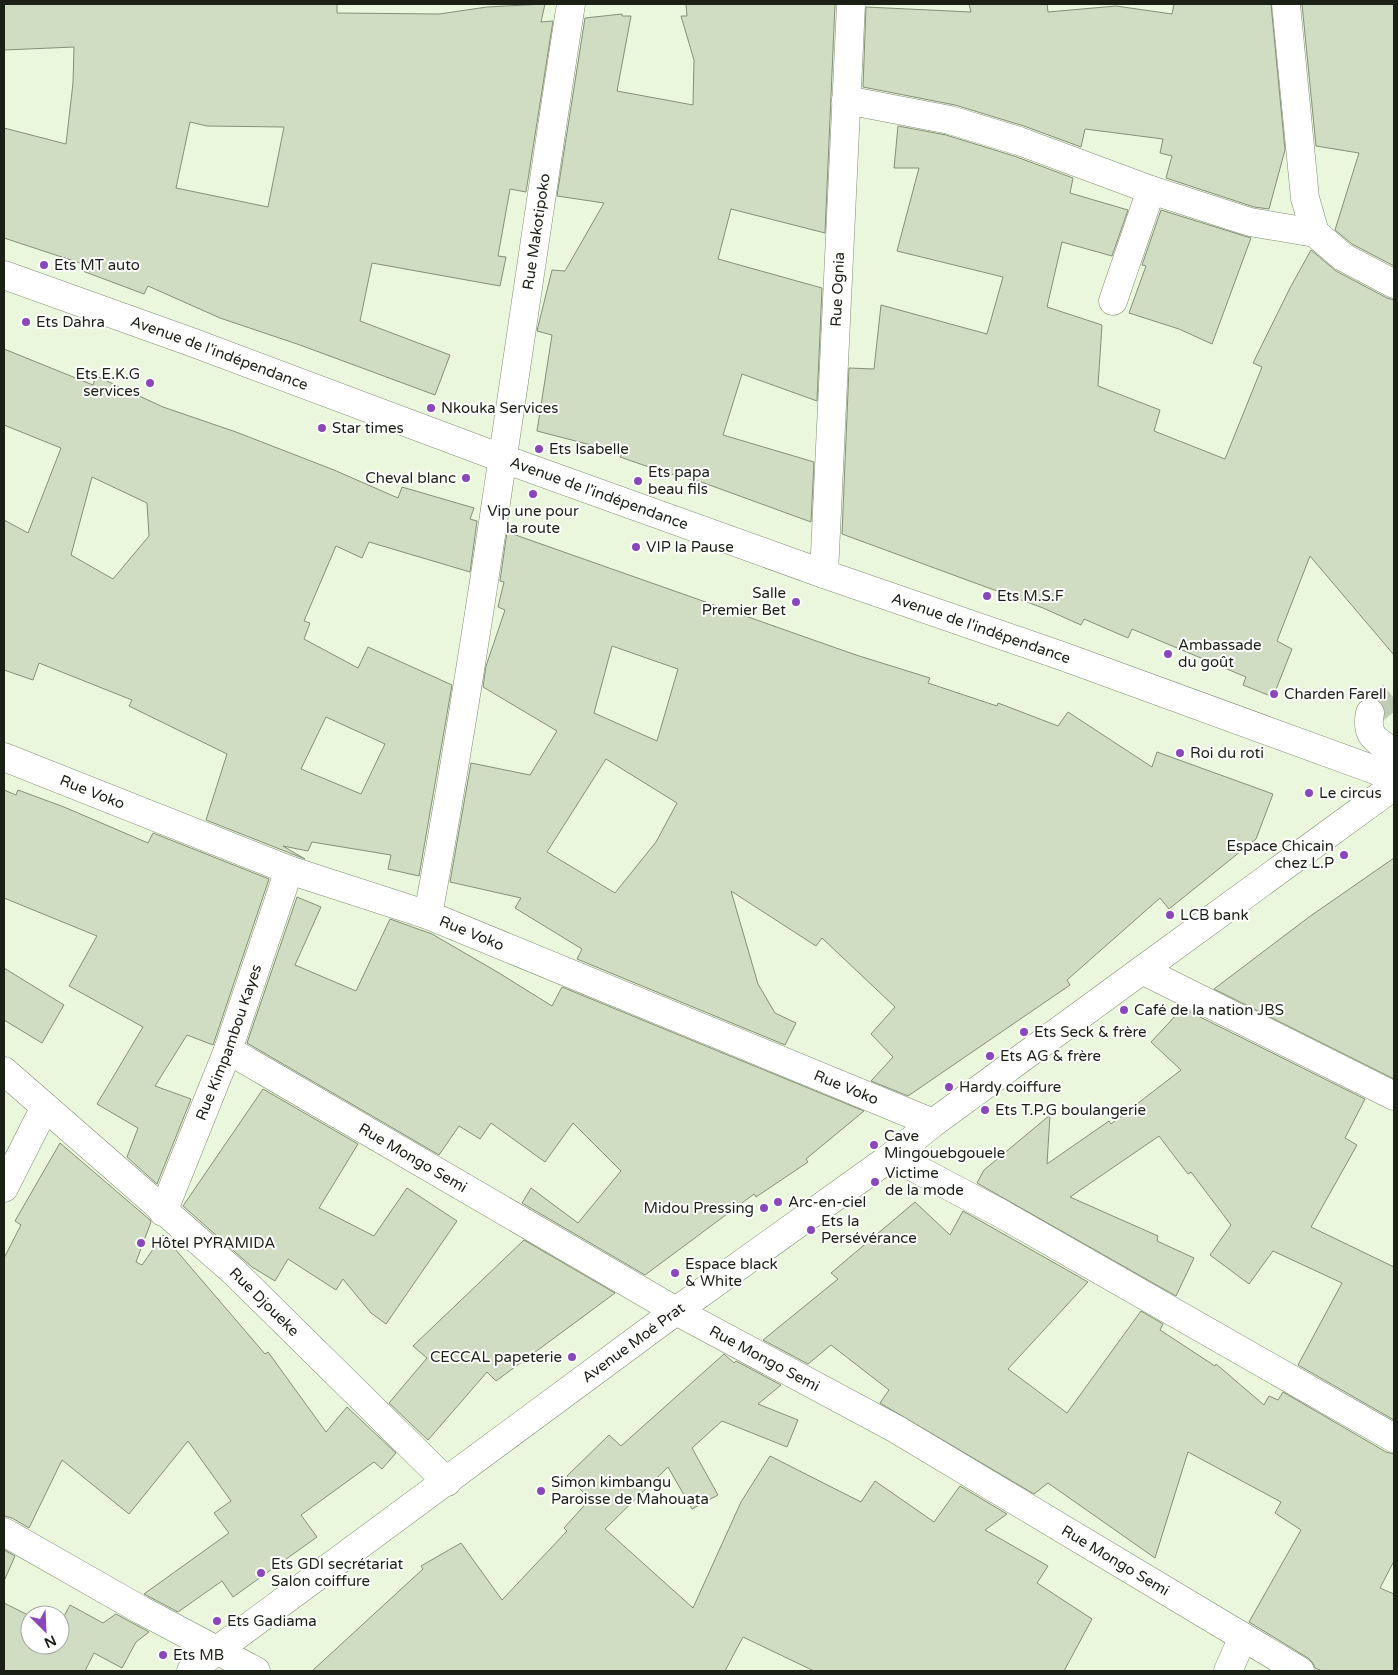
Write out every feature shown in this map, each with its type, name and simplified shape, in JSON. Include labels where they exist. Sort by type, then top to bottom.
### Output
[{"type":"street","name":"Rue Makotipoko","points":[[428,915],[450,798],[504,459],[571,4]]},
{"type":"street","name":"Rue Ognia","points":[[824,574],[851,4]]},
{"type":"street","points":[[1286,4],[1306,198],[1315,233]]},
{"type":"street","points":[[846,100],[950,120],[1019,141],[1151,190],[1250,222],[1315,233],[1344,257],[1394,284]]},
{"type":"street","points":[[1113,301],[1151,190]]},
{"type":"street","name":"Avenue de l'indépendance","points":[[4,275],[194,343],[504,459],[824,574],[1062,656],[1394,777]]},
{"type":"street","points":[[1370,713],[1368,725],[1371,736],[1394,753]]},
{"type":"street","name":"Rue Voko","points":[[4,757],[289,870],[428,915],[933,1123]]},
{"type":"street","name":"Avenue Moé Prat","points":[[191,1671],[676,1311],[892,1156],[933,1123],[1394,786]]},
{"type":"street","name":"Rue Kimpambou Kayes","points":[[164,1212],[228,1050],[289,870]]},
{"type":"street","points":[[1142,970],[1394,1096]]},
{"type":"street","name":"Rue Mongo Semi","points":[[228,1050],[676,1311],[896,1429],[1300,1671]]},
{"type":"street","name":"Rue Djoueke","points":[[4,1071],[233,1271],[447,1482]]},
{"type":"street","points":[[4,1188],[45,1107]]},
{"type":"street","points":[[892,1156],[1000,1213],[1394,1438]]},
{"type":"street","points":[[4,1532],[141,1610],[256,1671]]},
{"type":"street","points":[[1228,1671],[1242,1637]]},
{"type":"building","points":[[4,4],[337,4],[337,13],[439,14],[487,7],[545,4],[541,22],[553,21],[526,192],[510,189],[498,256],[506,257],[500,286],[372,263],[360,321],[450,355],[435,395],[300,345],[220,318],[148,286],[144,294],[80,270],[83,264],[4,238],[4,128],[66,144],[73,83],[74,47],[4,50]],"holes":[[[190,122],[207,126],[284,127],[268,207],[176,188]]]},
{"type":"building","points":[[686,4],[835,4],[825,233],[731,209],[718,259],[822,288],[817,401],[742,374],[723,435],[814,462],[811,522],[704,483],[672,475],[620,457],[622,453],[537,431],[552,335],[537,331],[552,270],[565,271],[604,203],[557,196],[585,18],[622,14],[622,16],[631,16],[617,91],[693,105],[694,60],[681,16],[687,16]]},
{"type":"building","points":[[969,4],[1047,4],[1048,12],[1116,6],[1172,14],[1174,4],[1271,4],[1285,150],[1269,209],[1254,207],[1166,178],[1172,156],[1160,153],[1163,139],[1085,129],[1081,147],[1024,126],[955,105],[863,87],[866,7],[971,12]]},
{"type":"building","points":[[1302,4],[1394,4],[1394,266],[1352,244],[1335,230],[1359,153],[1316,146]]},
{"type":"building","points":[[898,126],[946,135],[1014,156],[1073,178],[1070,193],[1128,210],[1112,256],[1062,242],[1047,307],[1102,325],[1098,386],[1160,410],[1154,431],[1225,459],[1262,367],[1253,363],[1311,250],[1336,271],[1394,300],[1394,655],[1310,556],[1277,641],[1292,649],[1273,697],[1243,685],[1246,677],[1132,629],[1128,638],[1084,619],[1081,625],[1043,608],[842,534],[849,368],[874,369],[881,305],[987,334],[1003,277],[897,251],[919,168],[894,168]]},
{"type":"building","points":[[1161,210],[1251,238],[1212,344],[1179,329],[1129,313],[1146,266],[1142,265]]},
{"type":"building","points":[[4,349],[93,385],[96,376],[163,407],[236,432],[334,470],[398,498],[402,487],[474,508],[470,519],[477,521],[470,572],[369,542],[362,558],[336,546],[304,621],[310,623],[304,639],[358,668],[368,647],[452,685],[419,876],[388,869],[391,855],[312,842],[308,851],[283,846],[305,859],[206,820],[227,754],[129,706],[132,700],[39,663],[33,680],[4,670],[4,520],[28,533],[61,448],[4,425]],"holes":[[[92,477],[147,503],[149,536],[113,579],[71,555]],[[326,717],[385,744],[361,794],[301,769]]]},
{"type":"building","points":[[507,532],[856,655],[930,678],[928,683],[997,706],[998,703],[1058,726],[1068,712],[1152,767],[1157,752],[1273,794],[1256,839],[1169,909],[1160,898],[1067,980],[1070,985],[908,1096],[871,1081],[893,1057],[871,1034],[895,1007],[822,938],[816,946],[731,891],[758,984],[775,1013],[796,1023],[785,1045],[577,959],[582,949],[515,908],[521,898],[450,882],[471,763],[530,775],[557,731],[483,687],[486,666],[505,610],[498,607],[504,582],[500,581]],"holes":[[[612,646],[678,669],[657,741],[594,713]],[[606,759],[677,803],[656,842],[615,893],[547,852]]]},
{"type":"building","points":[[4,790],[16,795],[18,790],[64,807],[148,843],[153,833],[269,879],[213,1045],[187,1035],[155,1086],[191,1099],[157,1184],[127,1157],[138,1128],[97,1104],[143,1027],[69,986],[97,936],[4,898]]},
{"type":"building","points":[[1394,858],[1394,1079],[1214,989],[1309,917]]},
{"type":"building","points":[[297,897],[321,907],[295,965],[356,991],[390,919],[432,934],[552,1006],[562,987],[864,1111],[806,1159],[808,1162],[756,1197],[754,1194],[645,1275],[522,1203],[531,1188],[578,1223],[621,1171],[573,1123],[545,1162],[491,1123],[480,1139],[459,1126],[439,1155],[247,1043]]},
{"type":"building","points":[[4,968],[64,1005],[42,1043],[4,1020]]},
{"type":"building","points":[[1186,1010],[1365,1099],[1345,1138],[1357,1145],[1311,1227],[1394,1267],[1394,1420],[1298,1365],[1342,1283],[1273,1251],[1249,1284],[1210,1255],[1231,1225],[1191,1172],[1188,1174],[1159,1136],[1070,1197],[1158,1236],[1157,1241],[1194,1258],[1176,1296],[977,1183],[984,1170],[1050,1115],[1047,1164],[1109,1121],[1111,1124],[1181,1070],[1151,1042],[1178,1013],[1180,1015]]},
{"type":"building","points":[[263,1089],[358,1144],[319,1208],[374,1236],[407,1188],[457,1221],[386,1324],[371,1313],[343,1279],[336,1290],[288,1259],[275,1281],[252,1267],[183,1206]]},
{"type":"building","points":[[60,1143],[150,1220],[151,1222],[136,1262],[142,1265],[163,1235],[265,1354],[268,1352],[326,1432],[347,1407],[396,1453],[382,1469],[374,1462],[301,1515],[317,1537],[233,1597],[222,1581],[178,1612],[144,1594],[229,1533],[214,1513],[231,1501],[188,1441],[129,1514],[62,1460],[29,1528],[12,1518],[4,1516],[4,1258],[21,1225],[15,1221]]},
{"type":"building","points":[[915,1202],[950,1235],[963,1211],[1088,1282],[1008,1369],[1067,1413],[1141,1311],[1163,1324],[1160,1330],[1215,1366],[1216,1364],[1264,1405],[1269,1396],[1278,1400],[1283,1392],[1386,1452],[1394,1454],[1394,1561],[1380,1588],[1394,1594],[1394,1671],[1322,1671],[1315,1668],[1308,1658],[1249,1622],[1301,1530],[1275,1513],[1281,1502],[1188,1452],[1155,1558],[1048,1483],[1034,1494],[880,1403],[889,1390],[831,1345],[808,1364],[763,1340],[838,1279],[831,1273]]},
{"type":"building","points":[[524,1240],[615,1293],[496,1381],[487,1372],[428,1440],[389,1403],[427,1358],[413,1346]]},
{"type":"building","points":[[724,1354],[734,1363],[736,1361],[781,1385],[758,1404],[798,1420],[787,1447],[722,1421],[692,1448],[718,1495],[692,1509],[668,1467],[605,1529],[693,1608],[741,1502],[770,1456],[861,1502],[875,1481],[934,1522],[960,1486],[1007,1514],[985,1530],[1048,1566],[1037,1583],[1092,1619],[1064,1671],[814,1671],[743,1637],[725,1671],[312,1671],[423,1569],[421,1566],[461,1543],[502,1600],[567,1531],[564,1528],[590,1499],[567,1476],[609,1435],[621,1446]]},
{"type":"building","points":[[4,1550],[15,1556],[4,1581]]},
{"type":"building","points":[[4,1603],[20,1611],[20,1655],[70,1655],[70,1605],[103,1623],[116,1614],[149,1632],[136,1642],[122,1668],[94,1653],[85,1671],[4,1671]]},
{"type":"tunnel","points":[[1370,713],[1394,694]]},
{"type":"place","name":"Ets MT auto","points":[[44,265]]},
{"type":"place","name":"Ets Dahra","points":[[26,322]]},
{"type":"place","name":"Ets E.K.G services","points":[[150,383]]},
{"type":"place","name":"Nkouka Services","points":[[431,408]]},
{"type":"place","name":"Star times","points":[[322,428]]},
{"type":"place","name":"Ets Isabelle","points":[[539,449]]},
{"type":"place","name":"Cheval blanc","points":[[466,478]]},
{"type":"place","name":"Ets papa beau fils","points":[[638,481]]},
{"type":"place","name":"Vip une pour la route","points":[[533,494]]},
{"type":"place","name":"VIP la Pause","points":[[636,547]]},
{"type":"place","name":"Ets M.S.F","points":[[987,596]]},
{"type":"place","name":"Salle Premier Bet","points":[[796,602]]},
{"type":"place","name":"Ambassade du goût","points":[[1168,654]]},
{"type":"place","name":"Charden Farell","points":[[1274,694]]},
{"type":"place","name":"Roi du roti","points":[[1180,753]]},
{"type":"place","name":"Le circus","points":[[1309,793]]},
{"type":"place","name":"Espace Chicain chez L.P","points":[[1344,855]]},
{"type":"place","name":"LCB bank","points":[[1170,915]]},
{"type":"place","name":"Café de la nation JBS","points":[[1124,1010]]},
{"type":"place","name":"Ets Seck & frère","points":[[1024,1032]]},
{"type":"place","name":"Ets AG & frère","points":[[990,1056]]},
{"type":"place","name":"Hardy coiffure","points":[[949,1087]]},
{"type":"place","name":"Ets T.P.G boulangerie","points":[[985,1110]]},
{"type":"place","name":"Cave Mingouebgouele","points":[[874,1145]]},
{"type":"place","name":"Victime de la mode","points":[[875,1182]]},
{"type":"place","name":"Arc-en-ciel","points":[[778,1202]]},
{"type":"place","name":"Midou Pressing","points":[[764,1208]]},
{"type":"place","name":"Ets la Persévérance","points":[[811,1230]]},
{"type":"place","name":"Hôtel PYRAMIDA","points":[[141,1243]]},
{"type":"place","name":"Espace black & White","points":[[675,1273]]},
{"type":"place","name":"CECCAL papeterie","points":[[572,1357]]},
{"type":"place","name":"Simon kimbangu Paroisse de Mahouata","points":[[541,1491]]},
{"type":"place","name":"Ets GDI secrétariat Salon coiffure","points":[[261,1573]]},
{"type":"place","name":"Ets Gadiama","points":[[217,1621]]},
{"type":"place","name":"Ets MB","points":[[163,1655]]}]
